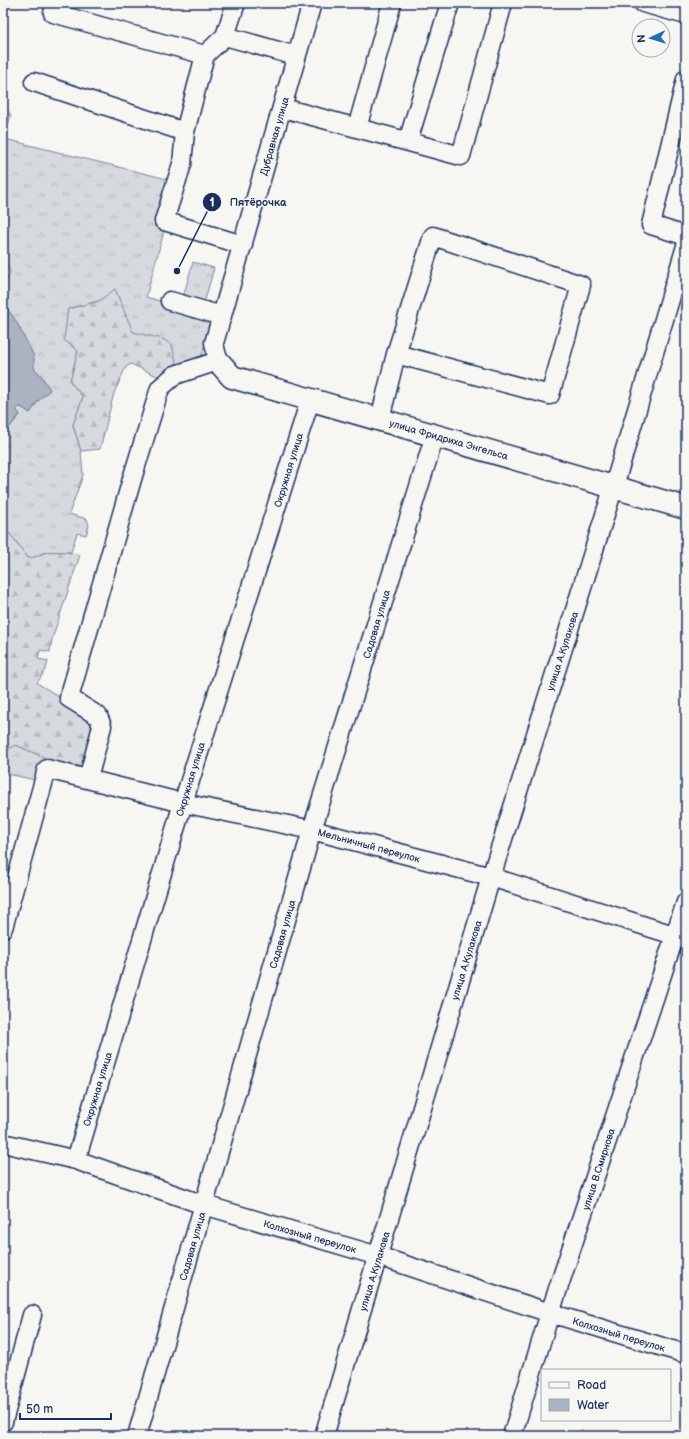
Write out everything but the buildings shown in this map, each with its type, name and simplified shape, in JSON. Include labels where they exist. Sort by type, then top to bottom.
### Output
[{"type":"main road","name":"улица Фридриха Энгельса","points":[[218,361],[232,377],[686,508]]},
{"type":"street","points":[[56,3],[53,13],[205,55]]},
{"type":"street","points":[[236,3],[225,36],[205,55],[185,132],[182,164],[164,221],[243,244]]},
{"type":"street","name":"Дубравная улица","points":[[218,361],[214,343],[283,108],[296,56],[312,3]]},
{"type":"street","points":[[357,128],[392,3]]},
{"type":"street","points":[[408,141],[450,3]]},
{"type":"street","points":[[283,108],[462,156],[503,3]]},
{"type":"street","points":[[643,3],[686,15]]},
{"type":"street","points":[[225,36],[296,56]]},
{"type":"street","points":[[686,79],[651,225],[686,236]]},
{"type":"street","points":[[34,82],[185,132]]},
{"type":"street","points":[[380,419],[396,354],[433,236],[581,286],[550,395],[396,354]]},
{"type":"street","name":"улица А.Кулакова","points":[[324,1436],[491,877],[614,486],[686,246]]},
{"type":"street","points":[[170,301],[222,316]]},
{"type":"street","points":[[88,779],[102,726],[98,716],[69,698],[146,433],[160,388],[175,375],[218,361]]},
{"type":"street","name":"Окружная улица","points":[[76,1160],[183,803],[310,400]]},
{"type":"street","name":"Садовая улица","points":[[137,1436],[312,830],[435,435]]},
{"type":"street","name":"Мельничный переулок","points":[[3,928],[47,768],[183,803],[312,830],[491,877],[681,937]]},
{"type":"street","name":"улица В.Смирнова","points":[[512,1436],[550,1313],[681,937],[686,902]]},
{"type":"street","name":"Колхозный переулок","points":[[3,1143],[76,1160],[204,1205],[378,1256],[550,1313],[686,1354]]},
{"type":"street","points":[[3,1422],[32,1315]]},
{"type":"green space","points":[[3,105],[11,115],[3,143]]},
{"type":"green space","points":[[5,139],[167,179],[154,226],[164,231],[146,297],[170,304],[210,322],[201,360],[177,366],[133,332],[99,301],[68,309],[78,351],[70,381],[83,397],[73,425],[81,451],[83,475],[69,514],[87,519],[89,526],[86,535],[77,533],[71,552],[45,552],[33,558],[28,558],[3,527],[3,435],[20,415],[16,409],[21,407],[30,413],[39,400],[50,390],[34,368],[16,321],[3,303],[3,288],[10,272],[8,267],[3,266],[3,143]]},
{"type":"green space","points":[[193,262],[214,268],[204,303],[183,297]]},
{"type":"green space","points":[[115,289],[133,332],[163,339],[172,345],[177,366],[157,376],[131,364],[126,367],[114,393],[100,449],[81,451],[73,425],[83,397],[70,381],[78,351],[64,340],[68,309],[99,301]]},
{"type":"green space","points":[[3,527],[28,558],[52,552],[67,552],[80,555],[52,639],[50,652],[40,650],[38,659],[48,661],[46,669],[37,683],[92,717],[95,727],[83,766],[62,765],[16,745],[3,751]]},
{"type":"green space","points":[[16,745],[46,758],[40,781],[3,773],[3,751]]},
{"type":"water","points":[[3,303],[16,321],[34,356],[34,368],[50,390],[38,401],[30,413],[19,407],[16,410],[20,414],[3,435]]},
{"type":"place","name":"Пятёрочка","points":[[177,271]]}]
